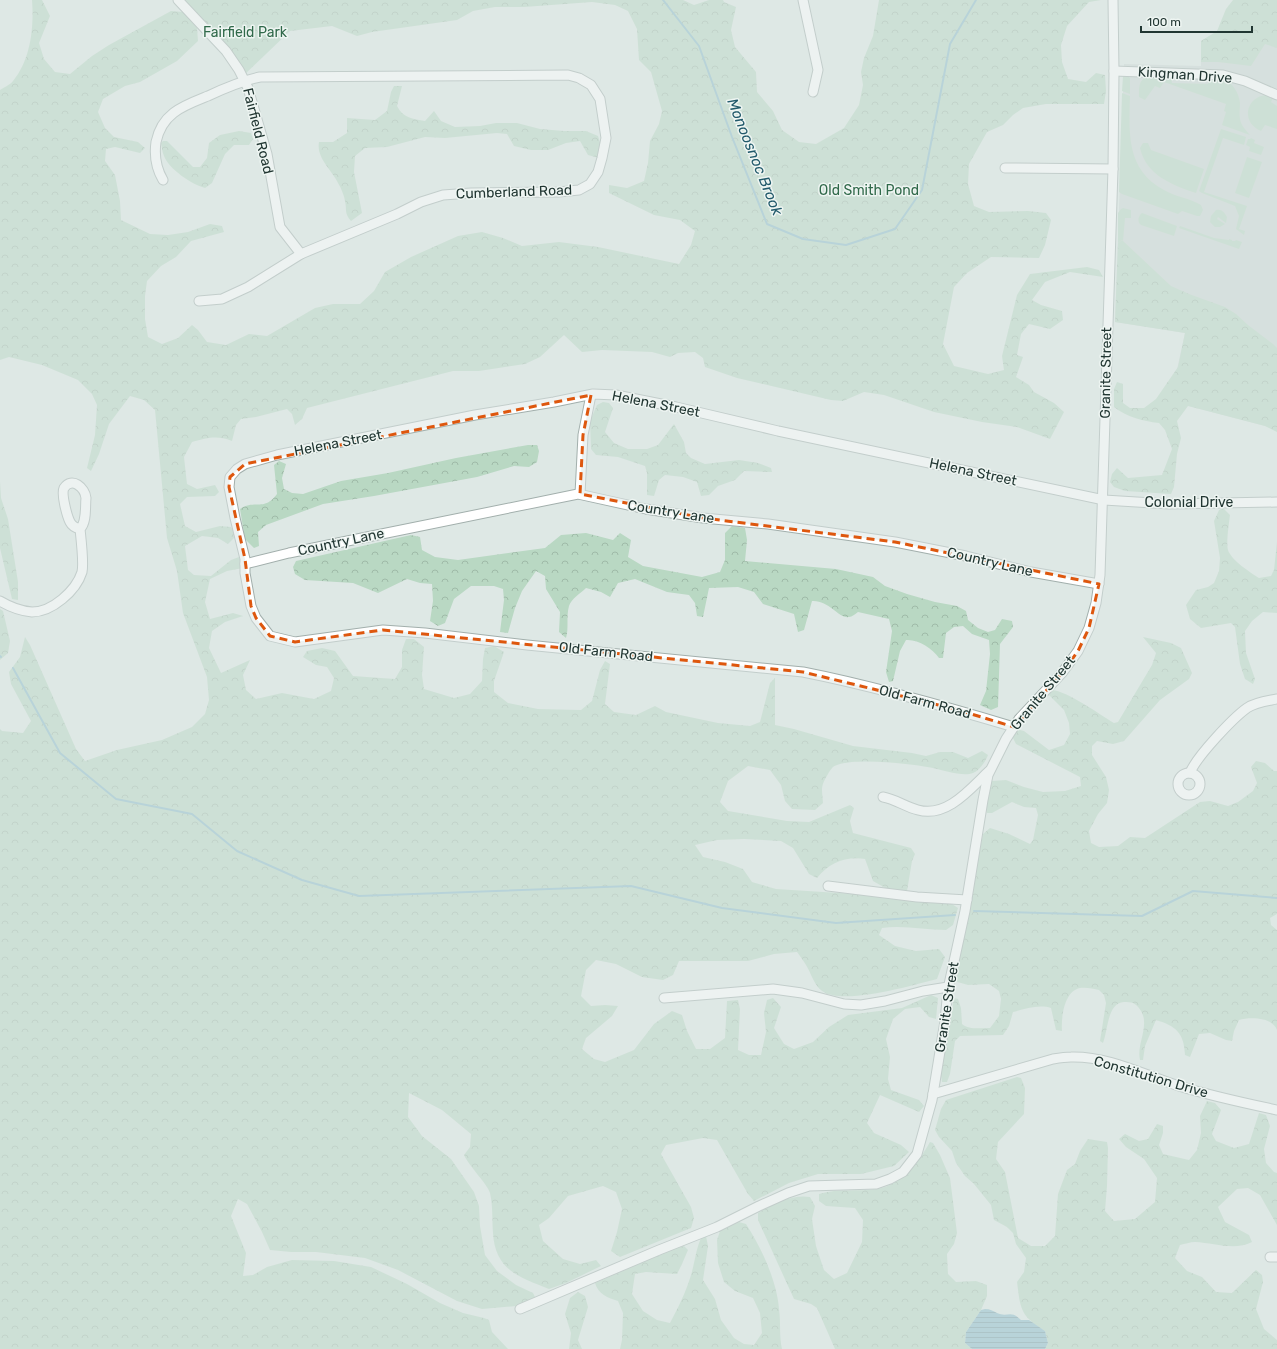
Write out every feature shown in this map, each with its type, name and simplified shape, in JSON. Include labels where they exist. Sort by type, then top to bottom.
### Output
[{"type":"street","name":"Fairfield Road","points":[[178,0],[226,51],[245,80],[266,154],[280,227],[301,254]]},
{"type":"street","points":[[803,0],[818,70],[813,92]]},
{"type":"street","name":"Granite Street","points":[[520,1309],[717,1227],[788,1193],[809,1186],[876,1184],[903,1172],[917,1154],[925,1129],[933,1094],[945,1020],[948,987],[967,900],[988,775],[1006,739],[1014,727],[1062,673],[1078,650],[1089,628],[1096,603],[1100,575],[1113,169],[1113,0]]},
{"type":"street","name":"Kingman Drive","points":[[1114,71],[1224,75],[1245,81],[1277,95]]},
{"type":"street","name":"Cumberland Road","points":[[163,180],[158,171],[155,156],[158,133],[165,120],[189,103],[245,80],[260,77],[568,75],[579,78],[591,85],[600,99],[606,138],[602,158],[598,172],[590,184],[579,190],[559,192],[471,193],[443,195],[421,202],[397,214],[301,254],[248,287],[222,299],[199,301]]},
{"type":"street","points":[[1005,168],[1113,169]]},
{"type":"street","points":[[580,494],[583,435],[591,395]]},
{"type":"street","name":"Helena Street","points":[[245,564],[229,487],[230,477],[237,469],[245,464],[278,455],[475,415],[591,395],[616,395],[676,407],[778,431],[1102,499]]},
{"type":"street","name":"Country Lane","points":[[245,564],[289,553],[580,494],[646,509],[703,518],[768,524],[895,542],[966,556],[1031,572],[1098,584]]},
{"type":"street","name":"Colonial Drive","points":[[1102,499],[1169,504],[1277,502]]},
{"type":"street","points":[[0,601],[8,606],[23,611],[34,612],[49,608],[63,599],[74,588],[82,571],[80,529]]},
{"type":"street","name":"Old Farm Road","points":[[245,564],[245,573],[251,606],[256,618],[270,636],[295,642],[383,630],[803,672],[830,677],[955,709],[1014,727]]},
{"type":"street","points":[[1190,773],[1193,765],[1201,755],[1238,715],[1248,707],[1255,704],[1277,700]]},
{"type":"street","points":[[883,797],[917,810],[927,812],[935,811],[949,806],[964,796],[991,769]]},
{"type":"street","points":[[828,886],[917,897],[967,900]]},
{"type":"street","points":[[664,998],[773,990],[802,993],[844,1004],[860,1005],[948,987]]},
{"type":"street","name":"Constitution Drive","points":[[933,1094],[1053,1059],[1070,1056],[1097,1059],[1129,1067],[1141,1073],[1180,1086],[1246,1104],[1277,1110]]},
{"type":"highlighted area","points":[[591,395],[583,435],[580,494],[703,518],[895,542],[1099,584],[1089,628],[1078,651],[1062,673],[1014,727],[955,709],[803,672],[383,630],[295,642],[270,636],[256,618],[251,606],[245,559],[229,487],[230,477],[245,464]]},
{"type":"shaded area","points":[[1277,0],[1277,429],[1170,401],[1185,333],[1115,322],[1124,64],[1201,66],[1201,41]]},
{"type":"green space","points":[[32,0],[42,0],[50,16],[39,43],[44,59],[55,72],[70,74],[92,56],[109,45],[171,11],[183,12],[197,28],[198,41],[177,61],[140,82],[125,86],[103,99],[98,112],[105,128],[114,137],[138,142],[145,148],[140,153],[115,147],[106,149],[105,161],[115,175],[120,201],[121,220],[150,234],[168,235],[188,232],[210,224],[222,226],[224,232],[191,241],[176,257],[161,266],[147,281],[145,296],[145,319],[148,337],[162,344],[178,338],[192,325],[207,342],[226,345],[249,334],[267,336],[315,308],[333,304],[360,304],[374,291],[385,272],[411,257],[458,236],[482,232],[503,238],[522,246],[559,242],[598,247],[679,264],[691,245],[695,231],[680,220],[654,215],[609,193],[609,185],[627,188],[644,181],[648,163],[650,141],[659,124],[662,111],[651,72],[639,60],[637,29],[628,11],[615,5],[592,2],[524,7],[495,7],[473,11],[457,20],[372,32],[357,36],[332,26],[290,31],[241,78],[179,0],[683,0],[694,5],[709,0],[723,0],[724,2],[736,7],[731,30],[735,47],[756,72],[757,92],[773,111],[782,130],[799,142],[816,144],[844,128],[859,105],[863,85],[861,72],[864,58],[873,36],[879,0],[1101,0],[1089,2],[1067,26],[1061,45],[1062,62],[1068,79],[1086,82],[1096,73],[1105,75],[1106,91],[1104,104],[1046,104],[1023,108],[1003,125],[987,132],[969,164],[968,184],[974,206],[989,212],[1028,211],[1046,213],[1051,220],[1045,245],[1039,258],[991,257],[967,273],[954,287],[943,344],[954,366],[988,374],[1004,370],[1002,356],[1017,295],[1030,274],[1087,267],[1099,270],[1103,277],[1070,272],[1045,282],[1032,300],[1041,305],[1062,311],[1063,320],[1050,329],[1029,324],[1021,334],[1017,355],[1023,357],[1016,377],[1029,385],[1034,392],[1054,403],[1064,412],[1050,439],[1017,427],[982,422],[934,412],[884,395],[864,392],[843,401],[831,400],[737,378],[705,367],[703,358],[695,352],[678,353],[670,357],[652,352],[602,350],[582,352],[564,335],[540,357],[525,364],[479,371],[453,371],[307,408],[302,419],[295,425],[292,414],[287,409],[256,417],[241,419],[236,425],[232,441],[226,439],[207,438],[192,442],[184,457],[187,484],[197,489],[215,485],[219,492],[215,496],[187,497],[180,504],[185,526],[196,532],[220,526],[231,527],[236,536],[228,544],[218,538],[202,536],[185,546],[188,570],[194,575],[211,576],[231,560],[239,557],[243,568],[227,571],[210,579],[205,602],[210,619],[233,613],[243,616],[225,622],[212,631],[209,648],[221,673],[250,660],[243,675],[246,690],[256,699],[282,693],[314,699],[331,691],[334,678],[327,667],[316,665],[303,657],[307,651],[322,648],[335,651],[353,676],[395,679],[402,667],[402,650],[406,639],[414,639],[424,647],[422,675],[424,689],[454,698],[470,694],[482,681],[485,648],[494,646],[504,652],[494,681],[494,692],[508,703],[538,709],[581,710],[592,701],[600,670],[605,661],[610,664],[605,704],[614,712],[636,715],[655,706],[666,712],[718,723],[750,726],[760,722],[770,683],[775,678],[775,725],[853,746],[926,756],[940,752],[953,752],[968,758],[982,751],[988,755],[980,768],[969,774],[959,774],[924,766],[897,763],[866,761],[841,764],[833,767],[825,778],[822,788],[823,803],[815,810],[792,809],[785,801],[781,785],[770,770],[748,766],[728,781],[720,802],[728,811],[787,821],[809,822],[850,805],[854,808],[850,821],[853,833],[911,848],[915,854],[912,861],[907,891],[887,889],[873,881],[865,859],[858,858],[838,862],[827,868],[817,878],[809,874],[793,848],[781,841],[744,839],[717,840],[695,845],[703,857],[725,862],[743,869],[752,882],[776,889],[855,894],[952,904],[958,908],[953,925],[946,930],[890,927],[882,928],[879,935],[895,946],[916,951],[939,949],[945,957],[937,979],[878,993],[845,996],[832,995],[822,991],[819,988],[797,952],[774,954],[748,961],[679,961],[673,975],[663,980],[642,977],[616,964],[596,960],[586,970],[581,996],[591,1006],[618,1006],[612,1016],[586,1038],[582,1049],[594,1059],[605,1062],[634,1050],[654,1024],[672,1011],[682,1015],[687,1031],[696,1049],[710,1049],[725,1038],[727,1001],[738,1000],[740,1009],[738,1050],[749,1055],[761,1055],[766,1032],[764,1013],[767,1000],[773,998],[781,1007],[774,1028],[784,1044],[794,1049],[813,1042],[829,1027],[848,1015],[902,1008],[931,995],[938,998],[936,1019],[929,1017],[920,1007],[905,1009],[893,1019],[886,1039],[890,1057],[888,1079],[891,1090],[919,1100],[924,1106],[919,1112],[880,1095],[867,1123],[874,1133],[901,1145],[909,1152],[894,1166],[861,1174],[818,1174],[789,1183],[754,1201],[748,1194],[717,1140],[703,1138],[666,1145],[661,1154],[691,1207],[694,1218],[691,1228],[620,1257],[611,1251],[622,1209],[616,1192],[603,1186],[568,1196],[549,1218],[539,1225],[543,1241],[563,1259],[580,1264],[596,1260],[601,1266],[566,1283],[549,1289],[519,1276],[510,1270],[498,1256],[493,1233],[492,1208],[489,1190],[464,1155],[470,1147],[471,1134],[442,1110],[409,1093],[408,1117],[422,1136],[451,1159],[474,1192],[479,1206],[480,1226],[485,1255],[497,1271],[516,1285],[533,1293],[535,1297],[517,1306],[482,1309],[457,1301],[398,1270],[365,1258],[316,1252],[270,1250],[247,1204],[238,1199],[231,1216],[246,1253],[243,1276],[253,1275],[267,1267],[292,1260],[334,1261],[371,1267],[407,1284],[440,1303],[463,1313],[489,1320],[492,1332],[508,1349],[0,1349],[0,729],[2,731],[23,733],[31,721],[11,684],[9,672],[20,657],[25,637],[30,645],[76,749],[85,761],[117,750],[162,740],[192,727],[205,714],[209,700],[207,677],[183,613],[177,571],[167,538],[155,410],[144,400],[130,396],[109,424],[99,454],[91,471],[87,468],[95,435],[97,405],[92,394],[78,380],[42,365],[9,357],[0,360],[0,90],[13,81],[24,63],[32,32]]},
{"type":"green space","points":[[1233,0],[1277,0],[1277,48],[1265,44],[1251,66],[1218,62],[1201,62],[1201,41],[1217,31],[1226,9]]},
{"type":"green space","points":[[1123,76],[1128,76],[1130,78],[1130,94],[1122,91]]},
{"type":"green space","points":[[1148,76],[1171,77],[1172,83],[1208,84],[1209,78],[1226,80],[1237,92],[1240,103],[1241,121],[1244,128],[1250,135],[1222,125],[1226,112],[1224,111],[1226,104],[1164,82],[1160,88],[1155,86],[1145,100],[1139,97],[1139,87],[1141,82]]},
{"type":"green space","points":[[394,86],[402,86],[397,106],[399,110],[405,115],[416,120],[425,121],[434,111],[441,121],[455,127],[480,126],[496,123],[517,123],[540,129],[586,131],[598,136],[601,146],[599,158],[588,155],[580,141],[566,143],[548,150],[531,150],[514,146],[507,134],[497,133],[445,138],[425,137],[387,147],[365,148],[355,156],[354,172],[362,213],[351,221],[347,214],[345,199],[341,189],[322,159],[319,142],[333,142],[347,133],[347,118],[375,120],[387,111],[391,92]]},
{"type":"green space","points":[[1122,93],[1130,96],[1130,137],[1136,161],[1152,182],[1164,190],[1201,205],[1203,210],[1200,216],[1182,211],[1178,214],[1119,192]]},
{"type":"green space","points":[[1269,95],[1273,98],[1271,102],[1277,106],[1277,129],[1265,125],[1261,131],[1254,127],[1250,121],[1248,109],[1255,99],[1261,96]]},
{"type":"green space","points":[[1221,129],[1246,137],[1244,145],[1223,138],[1204,192],[1247,206],[1239,229],[1245,231],[1244,235],[1236,229],[1239,216],[1235,206],[1199,191]]},
{"type":"green space","points":[[239,131],[251,133],[253,139],[249,145],[234,145],[225,154],[212,183],[205,188],[187,180],[175,171],[163,153],[161,143],[163,141],[167,141],[193,167],[200,167],[207,158],[209,143],[220,135]]},
{"type":"green space","points":[[1251,138],[1255,140],[1254,143],[1264,147],[1261,155],[1249,151],[1250,147],[1246,145],[1248,139]]},
{"type":"green space","points":[[1143,143],[1148,143],[1151,150],[1204,169],[1196,193],[1161,178],[1154,172],[1143,157],[1140,148]]},
{"type":"green space","points":[[1247,157],[1262,162],[1249,198],[1235,193]]},
{"type":"green space","points":[[1123,208],[1131,210],[1131,218],[1125,218],[1123,241],[1122,240],[1118,243],[1118,213]]},
{"type":"green space","points":[[1216,210],[1223,211],[1227,217],[1226,223],[1218,217],[1217,219],[1225,224],[1220,227],[1215,227],[1210,222],[1211,216]]},
{"type":"green space","points":[[1142,213],[1177,226],[1174,236],[1141,225],[1138,219]]},
{"type":"green space","points":[[1180,226],[1214,238],[1242,242],[1239,249],[1179,228]]},
{"type":"green space","points":[[1122,240],[1171,286],[1225,307],[1236,314],[1277,348],[1277,432],[1265,426],[1188,406],[1177,421],[1181,438],[1177,454],[1174,487],[1171,494],[1125,491],[1114,487],[1110,482],[1112,474],[1117,468],[1128,478],[1162,475],[1172,449],[1165,430],[1159,423],[1135,418],[1114,407],[1114,389],[1117,382],[1123,384],[1123,403],[1130,408],[1144,408],[1156,399],[1178,367],[1185,333],[1115,322],[1118,243]]},
{"type":"green space","points":[[603,402],[609,403],[613,408],[605,432],[614,443],[628,449],[647,449],[658,445],[674,424],[684,442],[686,453],[691,458],[705,464],[739,460],[758,463],[771,468],[772,472],[744,471],[735,480],[718,486],[709,495],[701,496],[697,482],[683,477],[665,475],[659,480],[654,496],[647,495],[647,473],[645,466],[618,457],[596,455],[591,449],[590,421],[597,405]]},
{"type":"green space","points":[[528,445],[537,445],[539,451],[537,462],[529,467],[514,466],[477,477],[323,504],[266,525],[258,532],[259,546],[254,548],[245,539],[240,509],[245,506],[268,503],[277,494],[274,465],[279,461],[286,464],[282,478],[284,489],[292,493],[303,494],[341,481]]},
{"type":"green space","points":[[0,481],[1,498],[8,519],[18,582],[18,600],[12,599],[0,548]]},
{"type":"green space","points":[[1223,508],[1230,515],[1227,543],[1230,554],[1242,566],[1259,578],[1271,576],[1274,570],[1277,542],[1277,613],[1263,612],[1252,621],[1245,631],[1246,653],[1255,679],[1253,684],[1245,679],[1240,664],[1235,627],[1231,623],[1201,628],[1190,619],[1186,605],[1196,590],[1208,587],[1214,583],[1219,571],[1220,558],[1214,521],[1219,510]]},
{"type":"green space","points":[[732,526],[745,528],[747,540],[745,561],[836,569],[873,577],[885,586],[907,594],[935,602],[957,606],[966,611],[968,620],[978,628],[988,632],[995,630],[1002,619],[1012,621],[1013,627],[1000,644],[998,707],[991,710],[980,705],[986,691],[990,654],[989,640],[972,634],[963,626],[954,627],[946,633],[943,658],[939,658],[933,651],[920,643],[906,640],[900,651],[893,681],[889,682],[886,672],[892,631],[889,619],[858,612],[849,617],[845,617],[824,603],[818,601],[812,601],[804,630],[798,632],[794,614],[763,604],[754,592],[738,587],[709,588],[703,617],[697,616],[695,603],[689,595],[667,592],[635,579],[618,583],[610,597],[601,592],[586,588],[570,603],[566,638],[559,632],[560,612],[546,589],[545,576],[536,571],[522,591],[515,608],[508,633],[500,632],[504,600],[503,589],[494,586],[471,586],[454,599],[445,623],[438,626],[430,621],[433,601],[432,584],[420,583],[407,579],[378,593],[353,583],[305,580],[295,574],[293,567],[296,561],[411,535],[420,537],[422,550],[435,557],[458,560],[545,548],[561,535],[586,533],[613,540],[620,533],[631,540],[628,557],[643,566],[702,577],[720,572],[725,560],[725,533]]},
{"type":"green space","points":[[0,609],[3,611],[10,641],[8,653],[0,660]]},
{"type":"green space","points":[[1143,637],[1171,643],[1181,648],[1192,673],[1189,679],[1160,700],[1124,741],[1113,744],[1097,741],[1092,746],[1092,755],[1106,777],[1109,790],[1107,803],[1098,814],[1089,831],[1091,843],[1099,847],[1118,846],[1130,837],[1145,838],[1200,802],[1210,801],[1228,806],[1238,802],[1253,791],[1257,783],[1251,767],[1256,761],[1265,763],[1274,771],[1277,771],[1277,914],[1270,918],[1271,925],[1277,930],[1277,1030],[1266,1020],[1249,1018],[1239,1020],[1234,1031],[1232,1041],[1210,1033],[1199,1034],[1190,1057],[1185,1055],[1183,1041],[1178,1032],[1169,1025],[1156,1020],[1145,1046],[1143,1060],[1140,1060],[1139,1055],[1144,1021],[1139,1008],[1135,1004],[1128,1002],[1118,1004],[1114,1007],[1109,1018],[1103,1043],[1100,1041],[1106,1003],[1104,995],[1099,990],[1080,988],[1070,994],[1067,999],[1063,1012],[1062,1031],[1056,1030],[1051,1008],[1037,1007],[1013,1012],[1009,1026],[1003,1035],[960,1036],[955,1041],[950,1074],[947,1082],[942,1082],[941,1075],[954,998],[958,999],[961,1008],[962,1024],[965,1026],[990,1028],[999,1016],[1001,999],[999,991],[989,984],[968,985],[954,981],[983,834],[990,828],[1009,834],[1030,844],[1033,840],[1038,815],[1036,808],[1024,807],[1012,802],[992,813],[987,813],[986,808],[992,781],[1006,780],[1043,792],[1065,791],[1081,786],[1080,777],[1016,744],[1012,736],[1016,729],[1024,731],[1049,750],[1064,745],[1070,734],[1069,723],[1064,710],[1049,695],[1052,690],[1066,694],[1114,723],[1118,722],[1152,665],[1156,653]]},
{"type":"green space","points":[[1017,1077],[1021,1078],[1025,1088],[1024,1114],[998,1142],[996,1159],[1005,1172],[1018,1238],[1031,1246],[1045,1246],[1055,1236],[1058,1194],[1067,1170],[1075,1164],[1080,1151],[1088,1139],[1107,1142],[1107,1186],[1105,1211],[1114,1221],[1135,1219],[1155,1202],[1157,1178],[1144,1159],[1126,1147],[1119,1139],[1125,1134],[1139,1141],[1148,1139],[1157,1124],[1163,1126],[1163,1133],[1159,1145],[1163,1154],[1189,1160],[1197,1150],[1201,1133],[1200,1116],[1207,1101],[1215,1103],[1221,1110],[1212,1134],[1216,1141],[1234,1148],[1249,1144],[1259,1113],[1266,1115],[1270,1126],[1264,1149],[1266,1163],[1274,1172],[1277,1173],[1277,1225],[1260,1195],[1248,1188],[1237,1189],[1218,1207],[1225,1222],[1249,1235],[1252,1242],[1239,1246],[1224,1246],[1195,1242],[1189,1243],[1180,1245],[1175,1258],[1187,1271],[1202,1277],[1216,1292],[1232,1293],[1256,1270],[1262,1275],[1263,1282],[1256,1309],[1264,1329],[1277,1340],[1277,1349],[1045,1349],[1048,1343],[1045,1331],[1035,1325],[1026,1316],[1020,1302],[1017,1282],[1024,1272],[1026,1258],[1016,1244],[1013,1233],[1007,1227],[994,1220],[991,1205],[974,1184],[965,1176],[956,1163],[952,1151],[939,1137],[935,1130],[941,1109],[946,1100]]},
{"type":"green space","points":[[930,1142],[933,1143],[940,1155],[950,1178],[957,1233],[954,1244],[947,1254],[948,1274],[956,1282],[976,1281],[987,1285],[987,1296],[981,1310],[966,1332],[965,1343],[972,1349],[835,1349],[817,1308],[811,1304],[794,1299],[758,1220],[758,1213],[776,1203],[790,1198],[803,1196],[810,1197],[815,1206],[812,1219],[816,1246],[824,1270],[834,1279],[847,1273],[862,1242],[863,1220],[855,1208],[826,1206],[819,1201],[819,1194],[834,1191],[877,1189],[895,1182],[909,1172]]},
{"type":"green space","points":[[739,1222],[746,1224],[752,1233],[772,1276],[778,1298],[782,1349],[620,1349],[622,1340],[623,1313],[618,1301],[601,1293],[596,1287],[595,1283],[676,1248],[684,1246],[688,1250],[677,1274],[646,1272],[635,1274],[632,1294],[643,1311],[657,1320],[670,1323],[687,1288],[698,1245],[702,1236],[706,1236],[708,1246],[703,1280],[715,1299],[721,1320],[734,1338],[744,1344],[754,1345],[762,1333],[760,1313],[753,1298],[735,1291],[724,1282],[718,1263],[717,1240],[720,1231]]},
{"type":"green space","points":[[578,1292],[585,1296],[588,1307],[578,1340],[582,1349],[569,1349],[571,1333],[565,1314],[570,1298]]},
{"type":"water","points":[[985,1309],[1004,1315],[1011,1314],[1021,1320],[1029,1320],[1045,1331],[1048,1343],[1045,1349],[972,1349],[965,1343],[966,1332],[981,1310]]},
{"type":"waterway","name":"Monoosnoc Brook","points":[[663,0],[699,46],[732,137],[767,224],[803,239],[846,245],[895,229],[922,190],[950,44],[976,0]]},
{"type":"waterway","points":[[13,668],[60,753],[116,799],[192,814],[237,851],[302,880],[359,896],[631,886],[722,908],[836,923],[955,915]]},
{"type":"waterway","points":[[974,911],[1142,916],[1193,891],[1277,898]]},
{"type":"park label","name":"Fairfield Park","points":[[245,32]]},
{"type":"park label","name":"Old Smith Pond","points":[[869,190]]}]
